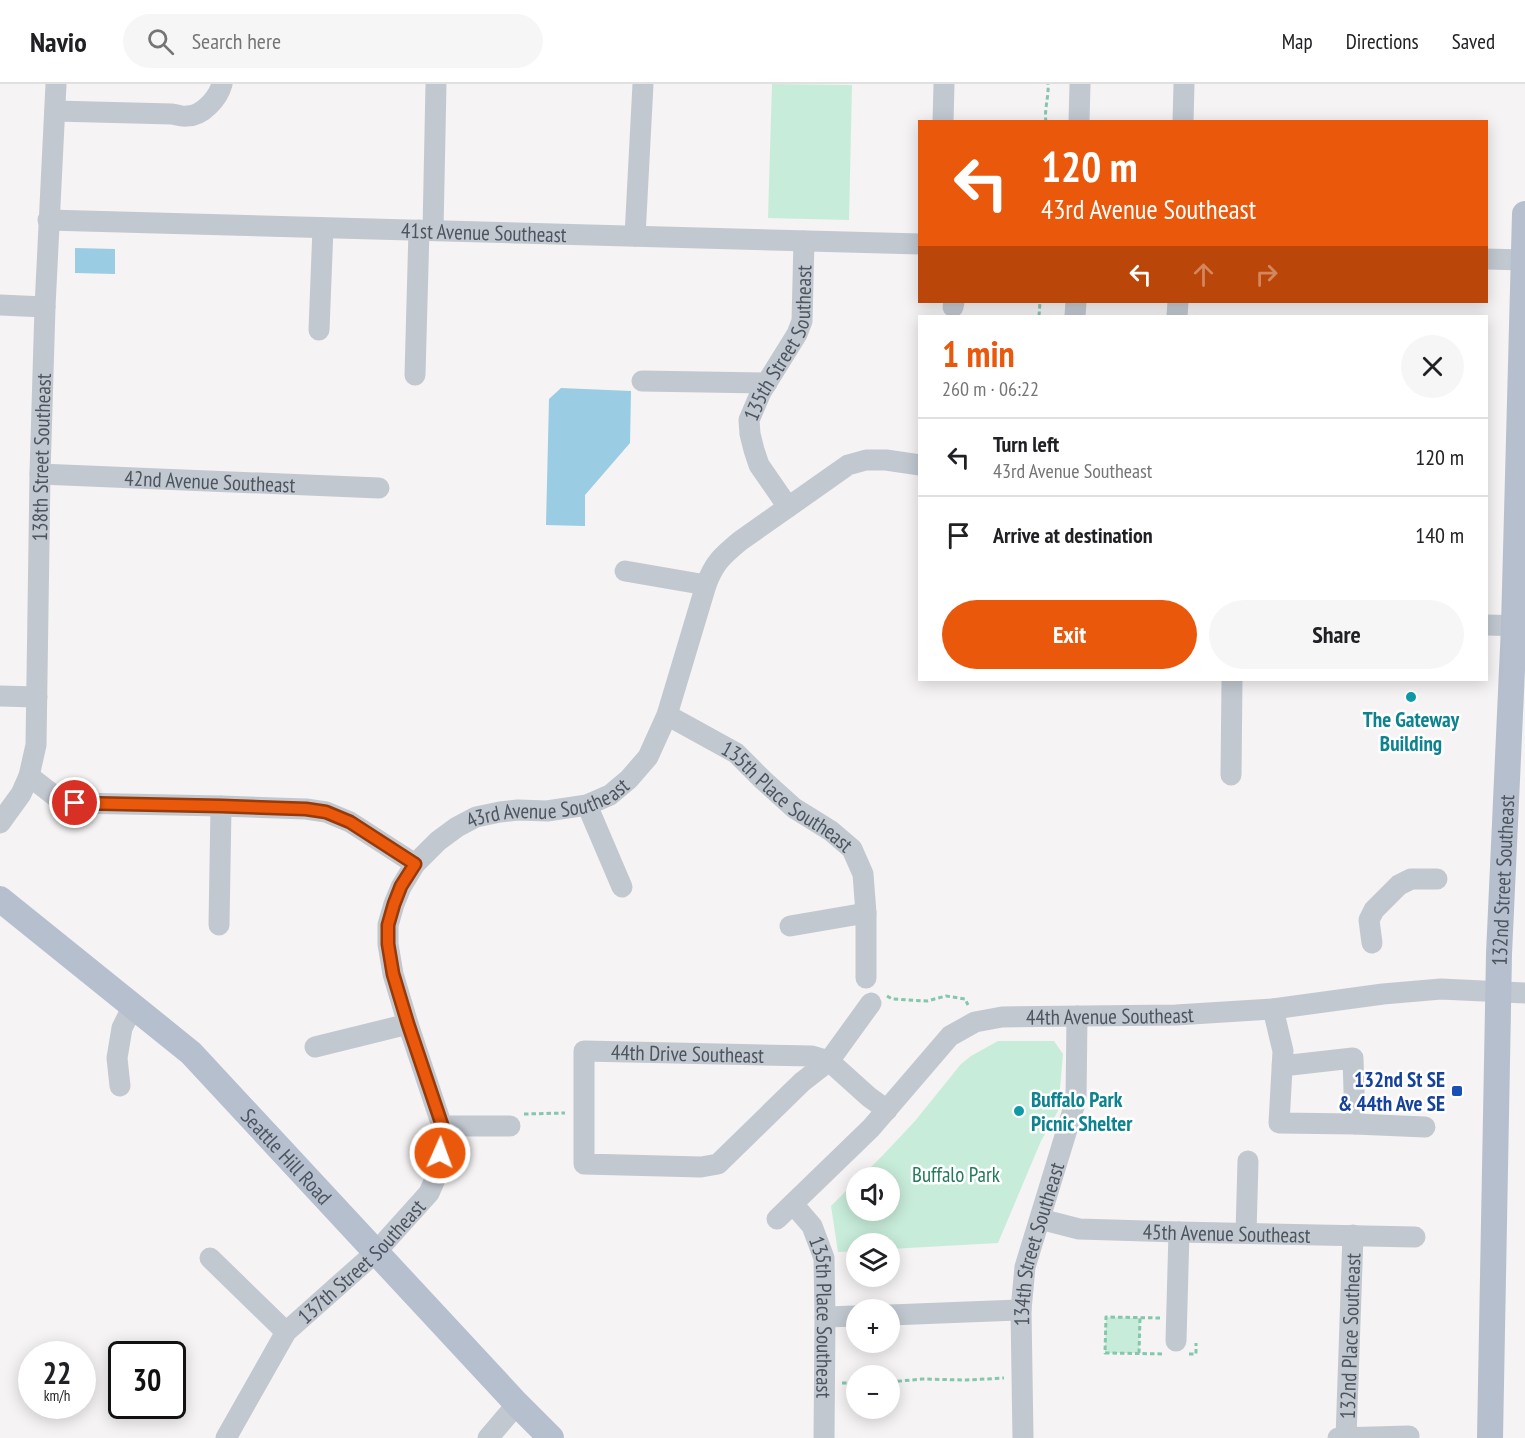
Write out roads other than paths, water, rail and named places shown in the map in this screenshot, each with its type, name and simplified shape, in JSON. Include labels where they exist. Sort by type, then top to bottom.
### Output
[{"type":"main road","name":"132nd Street Southeast","points":[[1490,1438],[1498,993],[1520,626],[1525,214]]},
{"type":"main road","name":"Seattle Hill Road","points":[[0,899],[191,1053],[551,1438]]},
{"type":"street","name":"138th Street Southeast","points":[[0,823],[21,794],[29,776],[36,745],[45,307],[56,84]]},
{"type":"street","points":[[56,111],[172,114],[189,117],[201,112],[214,101],[222,84]]},
{"type":"street","points":[[415,375],[436,84]]},
{"type":"street","points":[[635,236],[643,84]]},
{"type":"street","points":[[943,120],[944,84]]},
{"type":"street","points":[[1079,120],[1080,84]]},
{"type":"street","points":[[1183,120],[1184,84]]},
{"type":"street","name":"41st Avenue Southeast","points":[[48,220],[918,244]]},
{"type":"street","points":[[319,330],[323,228]]},
{"type":"street","name":"135th Street Southeast","points":[[788,507],[759,465],[750,434],[749,420],[761,392],[797,334],[802,321],[804,241]]},
{"type":"street","points":[[1488,259],[1524,260]]},
{"type":"street","points":[[0,305],[45,307]]},
{"type":"street","points":[[642,381],[767,383]]},
{"type":"street","name":"43rd Avenue Southeast","points":[[415,864],[438,841],[457,827],[477,817],[500,812],[547,811],[587,805],[610,795],[629,779],[648,757],[667,716],[705,585],[712,568],[724,555],[740,541],[849,465],[866,460],[886,460],[918,465]]},
{"type":"street","name":"42nd Avenue Southeast","points":[[40,474],[379,488]]},
{"type":"street","points":[[625,571],[705,585]]},
{"type":"street","points":[[1488,625],[1520,626]]},
{"type":"street","points":[[1231,775],[1232,681]]},
{"type":"street","points":[[0,696],[37,697]]},
{"type":"street","name":"135th Place Southeast","points":[[667,716],[736,753],[794,808],[831,831],[852,849],[863,874],[866,913],[866,978]]},
{"type":"street","points":[[29,776],[60,800],[75,803],[306,809],[326,812],[350,822],[415,864]]},
{"type":"street","points":[[587,805],[622,887]]},
{"type":"street","points":[[219,925],[221,806]]},
{"type":"street","name":"137th Street Southeast","points":[[226,1438],[286,1332],[376,1252],[429,1193],[436,1177],[442,1125],[393,974],[388,944],[388,925],[394,904],[401,886],[415,864]]},
{"type":"street","points":[[1372,943],[1369,920],[1374,910],[1399,885],[1411,879],[1437,879]]},
{"type":"street","points":[[790,926],[866,913]]},
{"type":"street","name":"44th Avenue Southeast","points":[[777,1219],[849,1151],[950,1036],[975,1022],[1002,1017],[1176,1015],[1273,1009],[1383,994],[1441,989],[1525,993]]},
{"type":"street","points":[[878,999],[829,1061],[887,1110]]},
{"type":"street","points":[[120,1086],[117,1058],[122,1028],[133,1006]]},
{"type":"street","points":[[1273,1009],[1283,1050],[1279,1123],[1425,1126]]},
{"type":"street","name":"134th Street Southeast","points":[[1023,1438],[1021,1310],[1025,1268],[1076,1100],[1077,1016]]},
{"type":"street","points":[[315,1047],[408,1024]]},
{"type":"street","name":"44th Drive Southeast","points":[[584,1051],[812,1056],[829,1061],[802,1082],[718,1164],[701,1167],[584,1164],[584,1051]]},
{"type":"street","points":[[1282,1066],[1353,1058],[1355,1124]]},
{"type":"street","points":[[442,1125],[517,1123]]},
{"type":"street","points":[[1246,1233],[1248,1161]]},
{"type":"street","name":"135th Place Southeast","points":[[793,1204],[812,1226],[824,1258],[824,1438]]},
{"type":"street","name":"45th Avenue Southeast","points":[[1040,1219],[1079,1228],[1415,1237]]},
{"type":"street","points":[[1171,1347],[1179,1232]]},
{"type":"street","name":"132nd Place Southeast","points":[[1346,1438],[1353,1235]]},
{"type":"street","points":[[210,1258],[286,1332]]},
{"type":"street","points":[[900,1315],[1021,1310]]},
{"type":"street","points":[[825,1317],[846,1316]]},
{"type":"street","points":[[488,1438],[517,1404]]},
{"type":"street","points":[[1338,1438],[1409,1436]]},
{"type":"water","points":[[75,248],[115,249],[115,274],[75,273]]},
{"type":"water","points":[[561,388],[631,391],[630,443],[585,495],[585,526],[546,525],[549,399]]},
{"type":"place","name":"The Gateway Building","points":[[1411,697]]},
{"type":"place","name":"132nd St SE & 44th Ave SE","points":[[1457,1091]]},
{"type":"place","name":"Buffalo Park Picnic Shelter","points":[[1019,1111]]},
{"type":"park label","name":"Buffalo Park","points":[[956,1174]]}]
